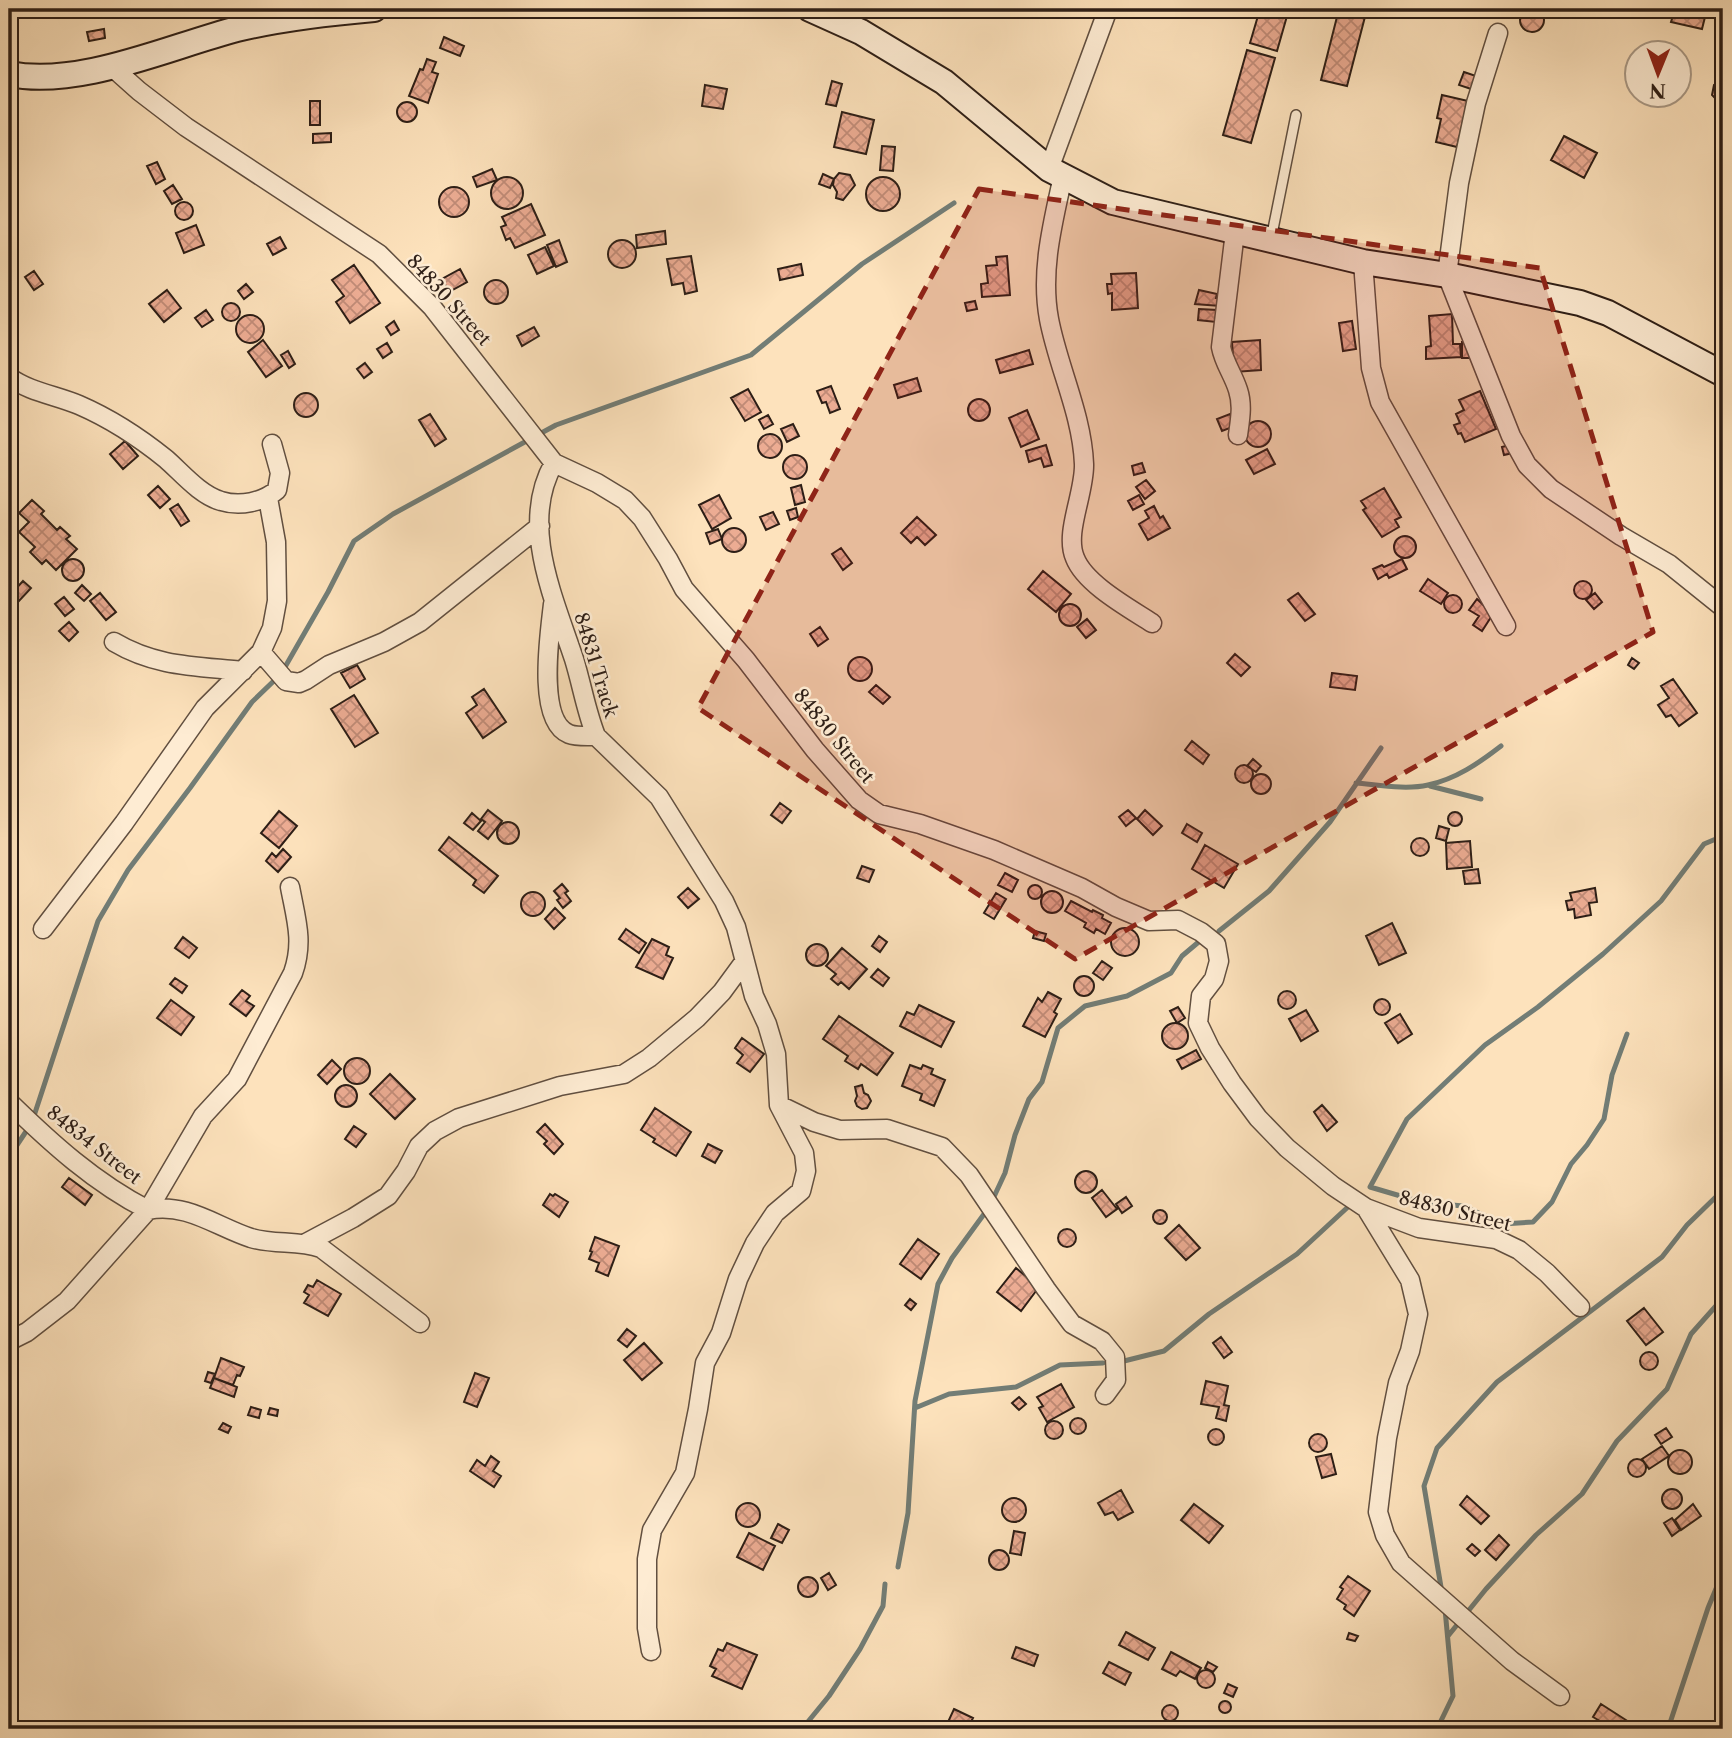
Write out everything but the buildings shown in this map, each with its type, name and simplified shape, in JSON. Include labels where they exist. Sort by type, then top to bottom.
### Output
[{"type":"street","points":[[9,74],[52,76],[88,73],[239,29],[300,16],[374,9]]},
{"type":"street","points":[[810,9],[861,32],[944,82],[1056,172],[1113,202],[1363,262],[1542,294],[1608,313],[1723,374]]},
{"type":"street","points":[[1108,9],[1056,172],[1045,293],[1049,320],[1068,382],[1084,462],[1083,485],[1071,547],[1076,561],[1089,578],[1152,623]]},
{"type":"street","points":[[1498,33],[1476,103],[1459,183],[1447,275],[1511,436],[1527,465],[1551,489],[1669,564],[1720,604]]},
{"type":"street","name":"84830 Street","points":[[111,66],[186,127],[379,254],[432,307],[554,463],[597,483],[625,500],[642,518],[684,589],[746,660],[815,750],[859,800],[879,814],[920,824],[994,850],[1149,921],[1178,919],[1201,932],[1216,944],[1219,961],[1214,979],[1201,996],[1198,1023],[1210,1048],[1238,1092],[1287,1148],[1333,1186],[1366,1208],[1419,1228],[1496,1239],[1519,1250],[1548,1273],[1580,1307]]},
{"type":"street","points":[[1235,232],[1221,347],[1223,362],[1238,389],[1241,412],[1238,435]]},
{"type":"street","points":[[1363,262],[1371,368],[1380,402],[1506,626]]},
{"type":"street","points":[[9,377],[40,393],[78,405],[121,428],[163,457],[200,488],[222,501],[250,503],[268,498],[277,490],[280,473],[272,444]]},
{"type":"street","name":"84831 Track","points":[[554,463],[546,477],[541,498],[541,549],[553,601],[565,630],[596,736],[659,797],[724,901],[736,927],[744,962],[776,1055],[779,1105]]},
{"type":"street","points":[[43,929],[124,823],[205,708],[261,652],[272,628],[277,601],[275,542],[268,498]]},
{"type":"street","points":[[261,652],[286,681],[299,683],[306,680],[329,665],[384,642],[419,622],[540,526]]},
{"type":"street","points":[[553,601],[547,663],[550,700],[561,727],[568,734],[596,736]]},
{"type":"street","points":[[114,642],[134,654],[155,661],[243,671]]},
{"type":"street","points":[[9,1340],[27,1332],[67,1301],[148,1210],[203,1116],[236,1079],[293,973],[299,955],[299,934],[290,887]]},
{"type":"street","points":[[306,1242],[388,1196],[406,1171],[419,1146],[435,1130],[459,1118],[560,1086],[624,1074],[649,1058],[697,1018],[722,992],[744,962]]},
{"type":"street","name":"84834 Street","points":[[9,1102],[48,1140],[101,1182],[148,1210],[161,1207],[177,1209],[250,1238],[268,1242],[306,1242],[321,1248],[420,1324]]},
{"type":"street","points":[[779,1105],[814,1122],[841,1130],[887,1129],[942,1147],[969,1175],[998,1214],[1020,1251],[1072,1324],[1102,1341],[1115,1357],[1116,1380],[1105,1395]]},
{"type":"street","points":[[651,1651],[647,1628],[647,1559],[652,1530],[685,1473],[705,1363],[721,1333],[738,1279],[755,1243],[775,1213],[800,1191],[806,1171],[804,1153],[779,1105]]},
{"type":"street","points":[[1366,1208],[1410,1280],[1418,1314],[1410,1351],[1398,1383],[1385,1451],[1378,1512],[1385,1535],[1401,1563],[1512,1661],[1560,1696]]},
{"type":"lane","points":[[1271,240],[1296,115]]},
{"type":"highlighted area","points":[[979,189],[1540,268],[1653,632],[1075,959],[698,708]]},
{"type":"waterway","points":[[33,1119],[98,921],[128,870],[252,702],[281,674],[354,541],[393,514],[556,425],[751,355],[862,264],[954,203]]},
{"type":"waterway","points":[[1356,783],[1402,787],[1428,785],[1467,770],[1501,746]]},
{"type":"waterway","points":[[1219,931],[1269,891],[1330,822],[1381,748]]},
{"type":"waterway","points":[[1430,786],[1481,799]]},
{"type":"waterway","points":[[1627,1034],[1612,1075],[1604,1119],[1571,1164],[1552,1202],[1533,1222],[1503,1224],[1463,1206],[1421,1202],[1370,1187],[1407,1119],[1485,1045],[1538,1007],[1603,954],[1661,901],[1704,844],[1723,836]]},
{"type":"waterway","points":[[992,1201],[1005,1173],[1015,1135],[1029,1099],[1042,1082],[1058,1028],[1085,1006],[1127,996],[1171,973],[1182,956],[1201,940]]},
{"type":"waterway","points":[[9,1157],[29,1127]]},
{"type":"waterway","points":[[1442,1593],[1424,1486],[1437,1448],[1497,1382],[1662,1257],[1687,1225],[1723,1190]]},
{"type":"waterway","points":[[1120,1362],[1164,1351],[1209,1314],[1297,1254],[1349,1206]]},
{"type":"waterway","points":[[898,1567],[908,1513],[915,1401],[938,1284],[952,1258],[987,1210]]},
{"type":"waterway","points":[[1448,1636],[1486,1589],[1536,1535],[1582,1494],[1617,1441],[1667,1389],[1691,1334],[1723,1298]]},
{"type":"waterway","points":[[915,1408],[949,1394],[1016,1387],[1060,1365],[1103,1363]]},
{"type":"waterway","points":[[1668,1729],[1708,1608],[1723,1572]]},
{"type":"waterway","points":[[802,1729],[829,1696],[860,1649],[883,1606],[885,1584]]},
{"type":"waterway","points":[[1437,1729],[1453,1696],[1445,1609]]}]
